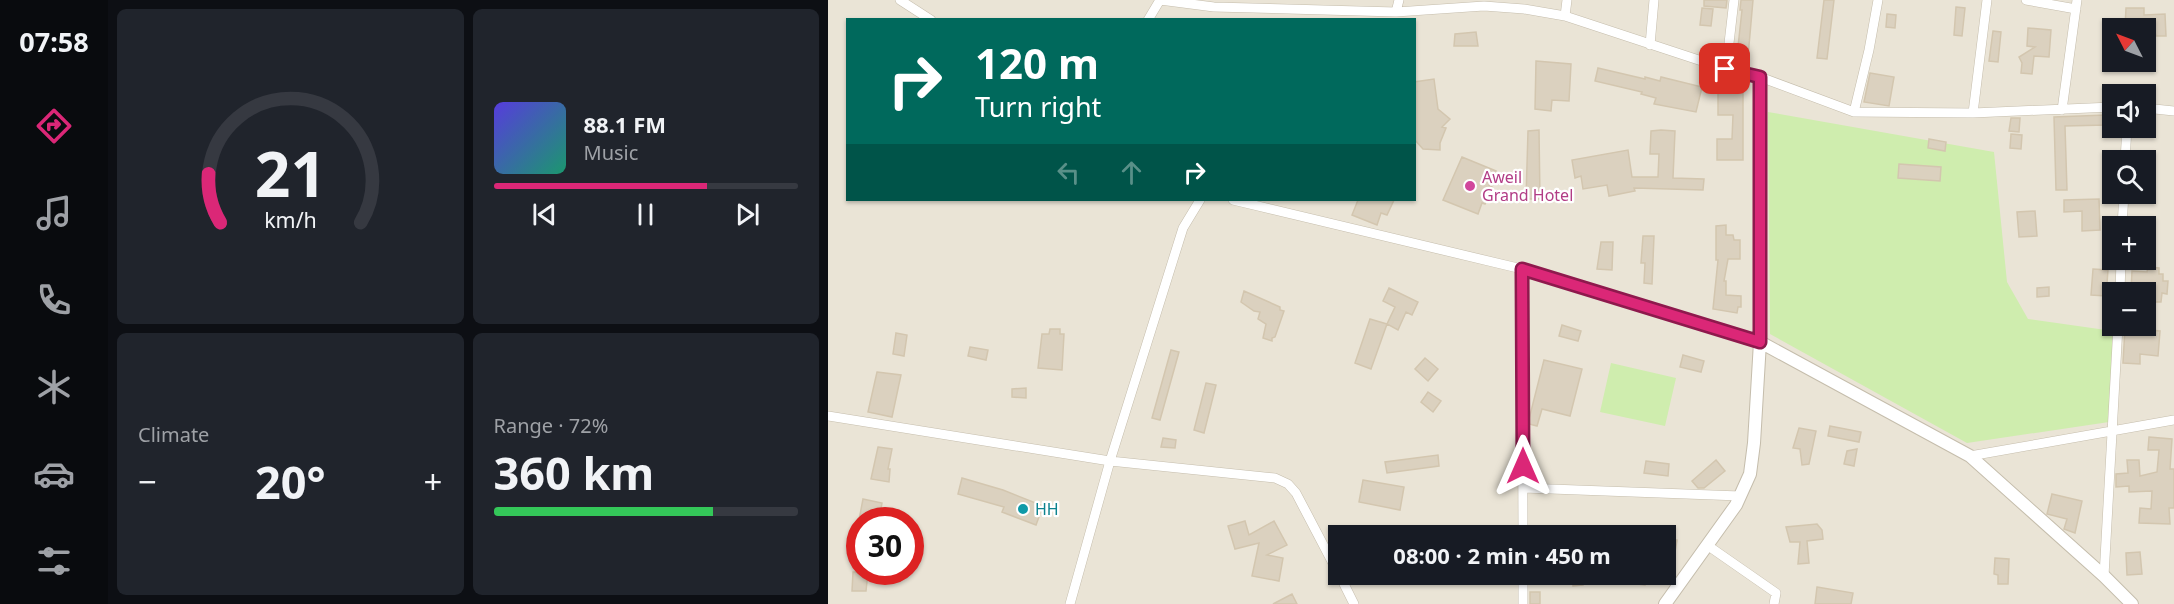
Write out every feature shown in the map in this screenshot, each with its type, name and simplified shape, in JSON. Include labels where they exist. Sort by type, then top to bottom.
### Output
[{"type":"street","points":[[900,0],[927,18]]},
{"type":"street","points":[[1149,18],[1160,0],[1396,12],[1485,3],[1565,16],[1725,69],[1760,77],[1854,112],[1973,112],[2102,108]]},
{"type":"street","points":[[1396,12],[1399,0]]},
{"type":"street","points":[[1565,16],[1567,0]]},
{"type":"street","points":[[1650,45],[1654,0]]},
{"type":"street","points":[[1725,69],[1734,0]]},
{"type":"street","points":[[1854,112],[1878,0]]},
{"type":"street","points":[[1973,112],[1987,0]]},
{"type":"street","points":[[2026,0],[2076,4],[2062,110]]},
{"type":"street","points":[[1665,604],[1736,505],[1750,474],[1760,342],[1760,77]]},
{"type":"street","points":[[2156,109],[2174,111]]},
{"type":"street","points":[[1070,604],[1110,461],[1183,228],[1199,201]]},
{"type":"street","points":[[1237,201],[1522,269],[1760,342],[1970,456],[2132,604]]},
{"type":"street","points":[[1522,269],[1523,525]]},
{"type":"street","points":[[2104,576],[2118,336]]},
{"type":"street","points":[[828,416],[1110,461],[1275,478],[1288,484],[1296,493],[1328,555]]},
{"type":"street","points":[[1970,456],[2174,420]]},
{"type":"street","points":[[1523,488],[1740,496]]},
{"type":"street","points":[[1707,545],[1776,593],[1774,604]]},
{"type":"street","points":[[1344,585],[1354,604]]},
{"type":"street","points":[[1523,585],[1523,604]]},
{"type":"shaded area","points":[[828,0],[2174,0],[2174,604],[828,604]]},
{"type":"green space","points":[[1768,112],[1994,152],[2007,282],[2028,319],[2102,329],[2102,336],[2113,336],[2109,422],[1967,443],[1770,334]]},
{"type":"green space","points":[[1611,363],[1676,378],[1665,426],[1600,412]]},
{"type":"building","points":[[1704,0],[1727,0],[1726,8],[1704,6]]},
{"type":"building","points":[[1741,0],[1753,0],[1748,57],[1737,56]]},
{"type":"building","points":[[1824,0],[1834,0],[1827,59],[1817,58]]},
{"type":"building","points":[[1956,7],[1965,8],[1962,36],[1954,35]]},
{"type":"building","points":[[1702,8],[1713,9],[1711,26],[1700,25]]},
{"type":"building","points":[[2126,8],[2144,8],[2144,15],[2165,14],[2166,36],[2156,36],[2156,18],[2126,18]]},
{"type":"building","points":[[1887,14],[1896,15],[1895,28],[1886,27]]},
{"type":"building","points":[[2028,28],[2051,30],[2049,57],[2034,56],[2032,74],[2021,73],[2022,63],[2019,57],[2035,47],[2027,46]]},
{"type":"building","points":[[1993,31],[2001,32],[1998,62],[1989,61]]},
{"type":"building","points":[[1476,32],[1478,46],[1454,46],[1455,34]]},
{"type":"building","points":[[1536,61],[1571,64],[1569,101],[1552,100],[1551,111],[1535,109]]},
{"type":"building","points":[[1598,68],[1645,79],[1645,77],[1660,81],[1661,77],[1702,87],[1696,112],[1654,104],[1656,98],[1641,94],[1642,92],[1595,81]]},
{"type":"building","points":[[1870,73],[1894,77],[1889,106],[1864,102]]},
{"type":"building","points":[[1434,79],[1438,109],[1450,119],[1442,127],[1446,128],[1440,143],[1440,150],[1423,149],[1416,141],[1416,82]]},
{"type":"building","points":[[1718,92],[1743,92],[1743,160],[1717,160],[1717,139],[1732,139],[1733,115],[1718,115]]},
{"type":"building","points":[[2102,115],[2102,125],[2065,126],[2067,190],[2056,190],[2054,117]]},
{"type":"building","points":[[2011,118],[2020,118],[2019,132],[2009,131]]},
{"type":"building","points":[[1539,130],[1540,199],[1526,199],[1528,131]]},
{"type":"building","points":[[1651,131],[1675,131],[1673,178],[1704,179],[1703,190],[1634,188],[1635,191],[1609,196],[1607,185],[1583,189],[1581,176],[1575,178],[1572,160],[1628,150],[1632,177],[1658,177],[1659,154],[1650,154]]},
{"type":"building","points":[[2011,134],[2022,135],[2021,149],[2010,148]]},
{"type":"building","points":[[1929,139],[1946,142],[1945,151],[1928,148]]},
{"type":"building","points":[[1462,157],[1496,171],[1489,186],[1492,187],[1485,204],[1482,203],[1478,214],[1443,200]]},
{"type":"building","points":[[1899,164],[1941,167],[1940,181],[1898,178]]},
{"type":"building","points":[[2099,199],[2100,230],[2082,231],[2082,211],[2064,212],[2064,200]]},
{"type":"building","points":[[1358,201],[1394,201],[1387,215],[1381,213],[1377,225],[1352,215]]},
{"type":"building","points":[[2035,211],[2037,236],[2019,237],[2017,212]]},
{"type":"building","points":[[1726,225],[1726,235],[1733,235],[1734,240],[1740,240],[1740,259],[1728,259],[1724,281],[1726,281],[1726,295],[1741,296],[1741,307],[1738,307],[1737,313],[1713,309],[1718,260],[1716,260],[1716,226]]},
{"type":"building","points":[[1643,236],[1654,236],[1652,284],[1644,283],[1645,263],[1641,263]]},
{"type":"building","points":[[1601,242],[1613,242],[1612,270],[1597,269]]},
{"type":"building","points":[[2159,268],[2159,274],[2163,274],[2163,281],[2168,281],[2167,294],[2162,293],[2161,302],[2156,302],[2156,282],[2131,282],[2132,271],[2147,272]]},
{"type":"building","points":[[2093,269],[2108,270],[2107,282],[2102,282],[2102,296],[2091,295]]},
{"type":"building","points":[[2049,287],[2049,296],[2037,297],[2037,288]]},
{"type":"building","points":[[1389,288],[1418,302],[1412,315],[1406,312],[1398,330],[1387,324],[1395,307],[1383,301]]},
{"type":"building","points":[[1244,291],[1284,311],[1272,341],[1263,338],[1266,324],[1258,319],[1260,312],[1254,311],[1241,302]]},
{"type":"building","points":[[1370,319],[1387,324],[1371,369],[1355,363]]},
{"type":"building","points":[[1562,325],[1581,331],[1578,341],[1559,336]]},
{"type":"building","points":[[1050,329],[1060,329],[1060,334],[1064,334],[1062,370],[1038,368],[1042,334],[1049,334]]},
{"type":"building","points":[[2156,331],[2160,331],[2158,356],[2140,354],[2140,364],[2123,363],[2125,336],[2156,336]]},
{"type":"building","points":[[896,333],[907,335],[904,356],[893,354]]},
{"type":"building","points":[[970,347],[988,350],[986,360],[968,356]]},
{"type":"building","points":[[1171,350],[1179,352],[1160,420],[1152,418]]},
{"type":"building","points":[[1683,355],[1704,361],[1701,372],[1680,367]]},
{"type":"building","points":[[1425,358],[1438,369],[1428,381],[1415,369]]},
{"type":"building","points":[[1544,360],[1582,369],[1570,416],[1542,409],[1537,426],[1529,424],[1529,419]]},
{"type":"building","points":[[877,372],[901,375],[892,417],[868,412]]},
{"type":"building","points":[[1206,383],[1216,385],[1204,433],[1194,430]]},
{"type":"building","points":[[1026,388],[1026,398],[1012,397],[1012,389]]},
{"type":"building","points":[[1428,392],[1441,401],[1433,412],[1421,402]]},
{"type":"building","points":[[1830,426],[1861,432],[1859,442],[1828,436]]},
{"type":"building","points":[[1799,428],[1816,431],[1809,464],[1802,465],[1800,449],[1793,448]]},
{"type":"building","points":[[2149,437],[2172,439],[2170,469],[2174,469],[2174,508],[2169,508],[2170,524],[2139,523],[2140,508],[2151,509],[2152,491],[2129,492],[2129,486],[2116,487],[2116,474],[2128,473],[2127,460],[2139,460],[2140,476],[2157,472],[2159,450],[2148,450]]},
{"type":"building","points":[[1163,438],[1176,440],[1175,448],[1161,447]]},
{"type":"building","points":[[878,447],[892,449],[888,469],[890,469],[889,482],[871,479]]},
{"type":"building","points":[[1857,449],[1854,466],[1844,464],[1847,451]]},
{"type":"building","points":[[1438,455],[1439,466],[1387,473],[1385,462]]},
{"type":"building","points":[[1716,460],[1725,471],[1704,488],[1698,488],[1692,481]]},
{"type":"building","points":[[1646,461],[1669,464],[1668,476],[1644,473]]},
{"type":"building","points":[[962,478],[1003,490],[1043,506],[1036,525],[1002,512],[1004,507],[958,494]]},
{"type":"building","points":[[1363,480],[1404,487],[1400,510],[1359,502]]},
{"type":"building","points":[[2052,494],[2082,501],[2075,533],[2064,529],[2067,519],[2047,514]]},
{"type":"building","points":[[863,499],[882,503],[881,507],[861,507]]},
{"type":"building","points":[[1245,521],[1249,535],[1274,521],[1287,545],[1267,555],[1283,558],[1279,581],[1252,576],[1259,543],[1235,549],[1228,526]]},
{"type":"building","points":[[1817,524],[1822,530],[1823,539],[1807,541],[1809,563],[1798,564],[1800,542],[1790,542],[1786,527]]},
{"type":"building","points":[[2140,552],[2142,574],[2127,575],[2126,553]]},
{"type":"building","points":[[1995,558],[2009,559],[2008,584],[1998,584],[1998,575],[1994,574]]},
{"type":"building","points":[[852,585],[867,585],[866,591],[852,591]]},
{"type":"building","points":[[1817,587],[1853,593],[1851,604],[1815,604]]},
{"type":"building","points":[[1530,592],[1540,592],[1540,604],[1530,604]]},
{"type":"building","points":[[1292,594],[1297,604],[1273,604]]},
{"type":"place","name":"Aweil Grand Hotel","points":[[1470,186]]},
{"type":"place","name":"HH","points":[[1023,509]]},
{"type":"route","points":[[1523,466],[1522,269],[1760,342],[1760,77],[1725,69]]}]
